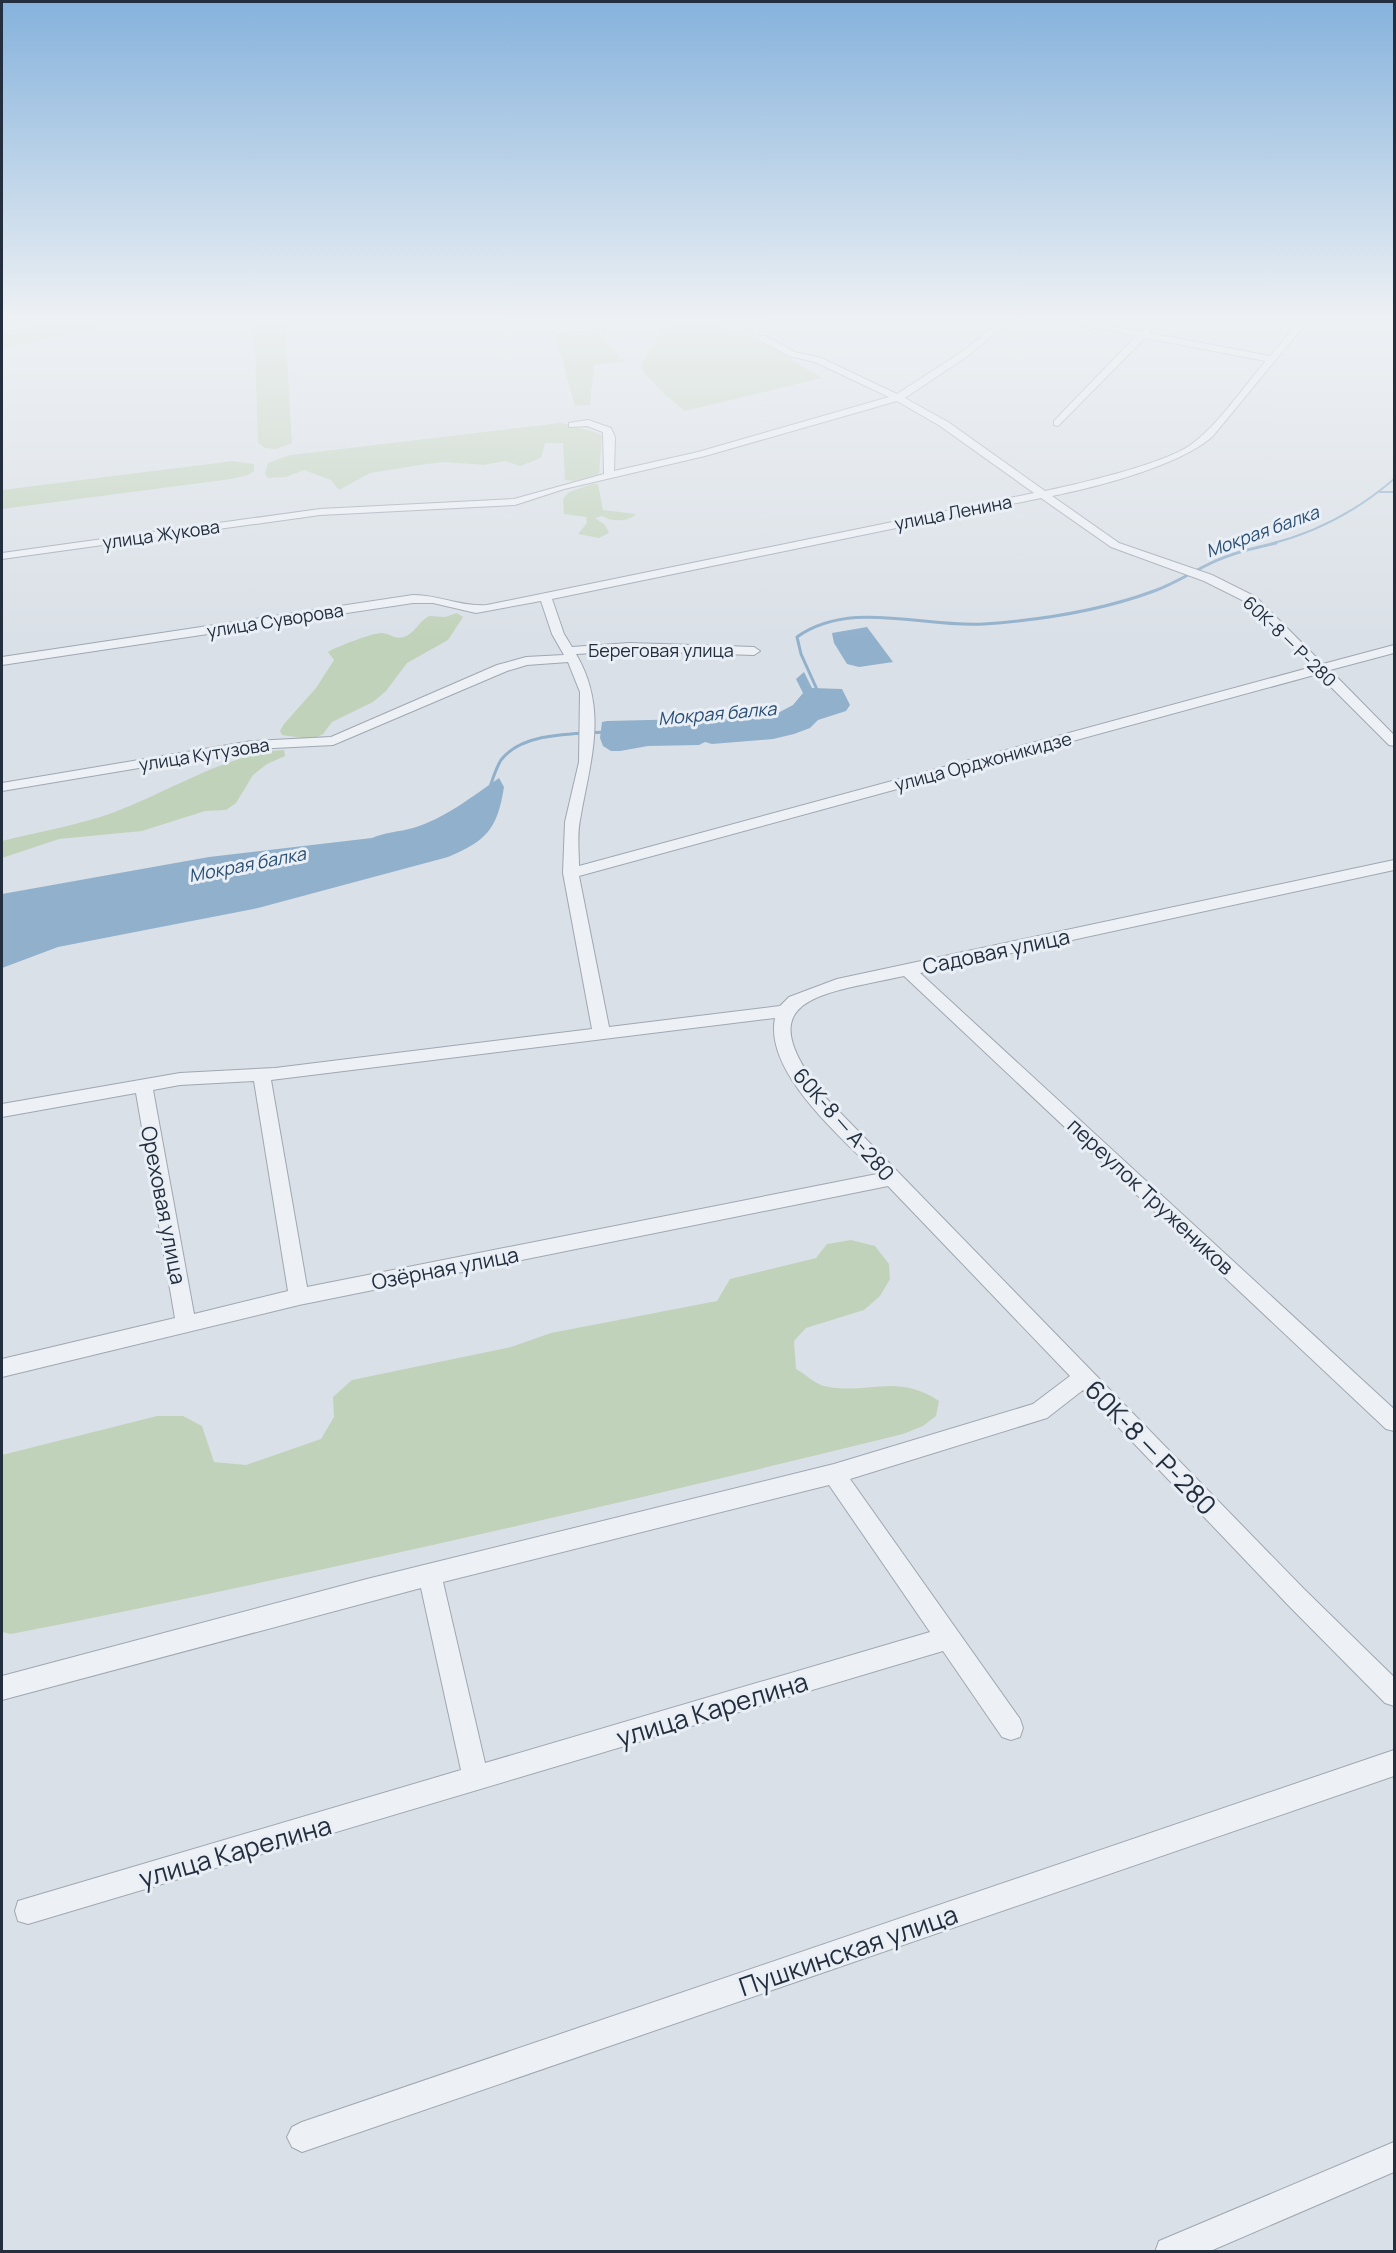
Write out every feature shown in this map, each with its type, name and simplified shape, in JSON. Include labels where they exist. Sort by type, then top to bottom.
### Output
[{"type":"street","points":[[600,427],[608,430],[610,437],[609,476]]},
{"type":"street","name":"улица Жукова","points":[[2,556],[320,512],[515,502],[561,487],[800,427]]},
{"type":"street","name":"60К-8 — Р-280","points":[[947,427],[1046,494],[1115,545],[1208,578],[1252,600],[1395,742]]},
{"type":"street","name":"улица Ленина","points":[[545,596],[1046,494],[1154,465],[1193,448],[1215,427]]},
{"type":"street","points":[[545,596],[558,634],[583,680],[588,705],[586,762],[572,822],[572,873],[602,1035]]},
{"type":"street","name":"улица Суворова","points":[[2,662],[413,598],[433,599],[455,608],[474,611],[545,596]]},
{"type":"street","name":"Береговая улица","points":[[570,655],[629,647],[754,651]]},
{"type":"street","name":"улица Орджоникидзе","points":[[572,873],[1395,649]]},
{"type":"street","name":"улица Кутузова","points":[[2,787],[252,745],[333,741],[502,668],[570,655]]},
{"type":"street","name":"Садовая улица","points":[[2,1110],[180,1079],[261,1074],[602,1035],[785,1011],[795,1001],[813,992],[1395,865]]},
{"type":"street","name":"переулок Тружеников","points":[[906,970],[1395,1422]]},
{"type":"street","name":"60К-8 — А-280","points":[[785,1011],[781,1037],[784,1050],[796,1072],[819,1102],[910,1197]]},
{"type":"street","points":[[261,1074],[299,1297]]},
{"type":"street","name":"Ореховая улица","points":[[144,1086],[186,1324]]},
{"type":"street","name":"Озёрная улица","points":[[2,1368],[299,1297],[891,1178]]},
{"type":"street","name":"60К-8 — Р-280","points":[[910,1197],[1296,1597],[1395,1694]]},
{"type":"street","points":[[2,1688],[73,1667],[430,1575],[834,1474],[1039,1411],[1084,1378]]},
{"type":"street","points":[[834,1474],[1011,1728]]},
{"type":"street","points":[[430,1575],[476,1780]]},
{"type":"street","name":"улица Карелина","points":[[28,1911],[476,1780],[948,1638]]},
{"type":"street","name":"Пушкинская улица","points":[[302,2137],[1395,1764]]},
{"type":"street","points":[[1170,2252],[1395,2157]]},
{"type":"green space","points":[[257,427],[291,427],[292,443],[276,449],[265,448],[258,443]]},
{"type":"green space","points":[[525,427],[578,427],[602,435],[599,474],[574,481],[565,480],[563,443],[545,443],[541,458],[520,466],[505,461],[484,465],[444,462],[427,464],[370,473],[339,490],[331,480],[304,470],[286,477],[268,478],[265,474],[268,463],[290,455]]},
{"type":"green space","points":[[233,461],[254,464],[254,471],[248,475],[231,479],[2,509],[2,490]]},
{"type":"green space","points":[[598,484],[603,510],[636,514],[629,519],[620,520],[602,516],[595,518],[605,525],[609,533],[599,538],[578,534],[587,523],[586,517],[564,514],[563,499],[569,492]]},
{"type":"green space","points":[[457,613],[463,617],[448,640],[407,663],[386,691],[373,702],[332,722],[323,734],[317,737],[309,739],[282,735],[280,731],[284,724],[316,688],[334,660],[328,652],[381,633],[397,638],[404,637],[429,616],[445,617]]},
{"type":"green space","points":[[284,750],[285,756],[267,764],[253,775],[236,803],[226,810],[205,811],[142,831],[59,839],[2,858],[2,841],[100,817],[238,759]]},
{"type":"green space","points":[[851,1240],[875,1246],[889,1264],[890,1279],[880,1296],[864,1310],[806,1328],[794,1341],[796,1369],[824,1386],[854,1388],[895,1386],[923,1392],[939,1401],[936,1416],[923,1426],[903,1434],[570,1514],[235,1588],[11,1634],[2,1632],[2,1455],[157,1416],[183,1416],[202,1426],[214,1462],[246,1465],[321,1439],[334,1417],[333,1397],[352,1380],[511,1347],[551,1333],[717,1301],[730,1279],[816,1258],[827,1244]]},
{"type":"water","points":[[867,627],[893,662],[859,667],[847,664],[834,643],[832,633]]},
{"type":"water","points":[[804,672],[812,688],[842,689],[850,705],[846,711],[818,720],[810,728],[773,739],[712,744],[705,742],[699,745],[648,746],[611,751],[603,746],[600,738],[602,722],[607,721],[733,718],[776,714],[793,705],[803,693],[796,679]]},
{"type":"water","points":[[499,778],[504,787],[501,802],[498,814],[488,832],[472,845],[448,857],[258,908],[58,947],[2,968],[2,894],[209,857],[372,838],[413,828],[436,819]]},
{"type":"waterway","name":"Мокрая балка","points":[[1270,544],[1321,527],[1366,501],[1394,479]]},
{"type":"waterway","points":[[1380,492],[1394,492]]},
{"type":"waterway","name":"Мокрая балка","points":[[819,694],[801,654],[797,637],[818,626],[864,617],[984,624],[1070,614],[1134,598],[1169,585],[1219,559],[1276,543]]},
{"type":"waterway","name":"Мокрая балка","points":[[490,787],[501,760],[522,744],[549,736],[605,732]]}]
